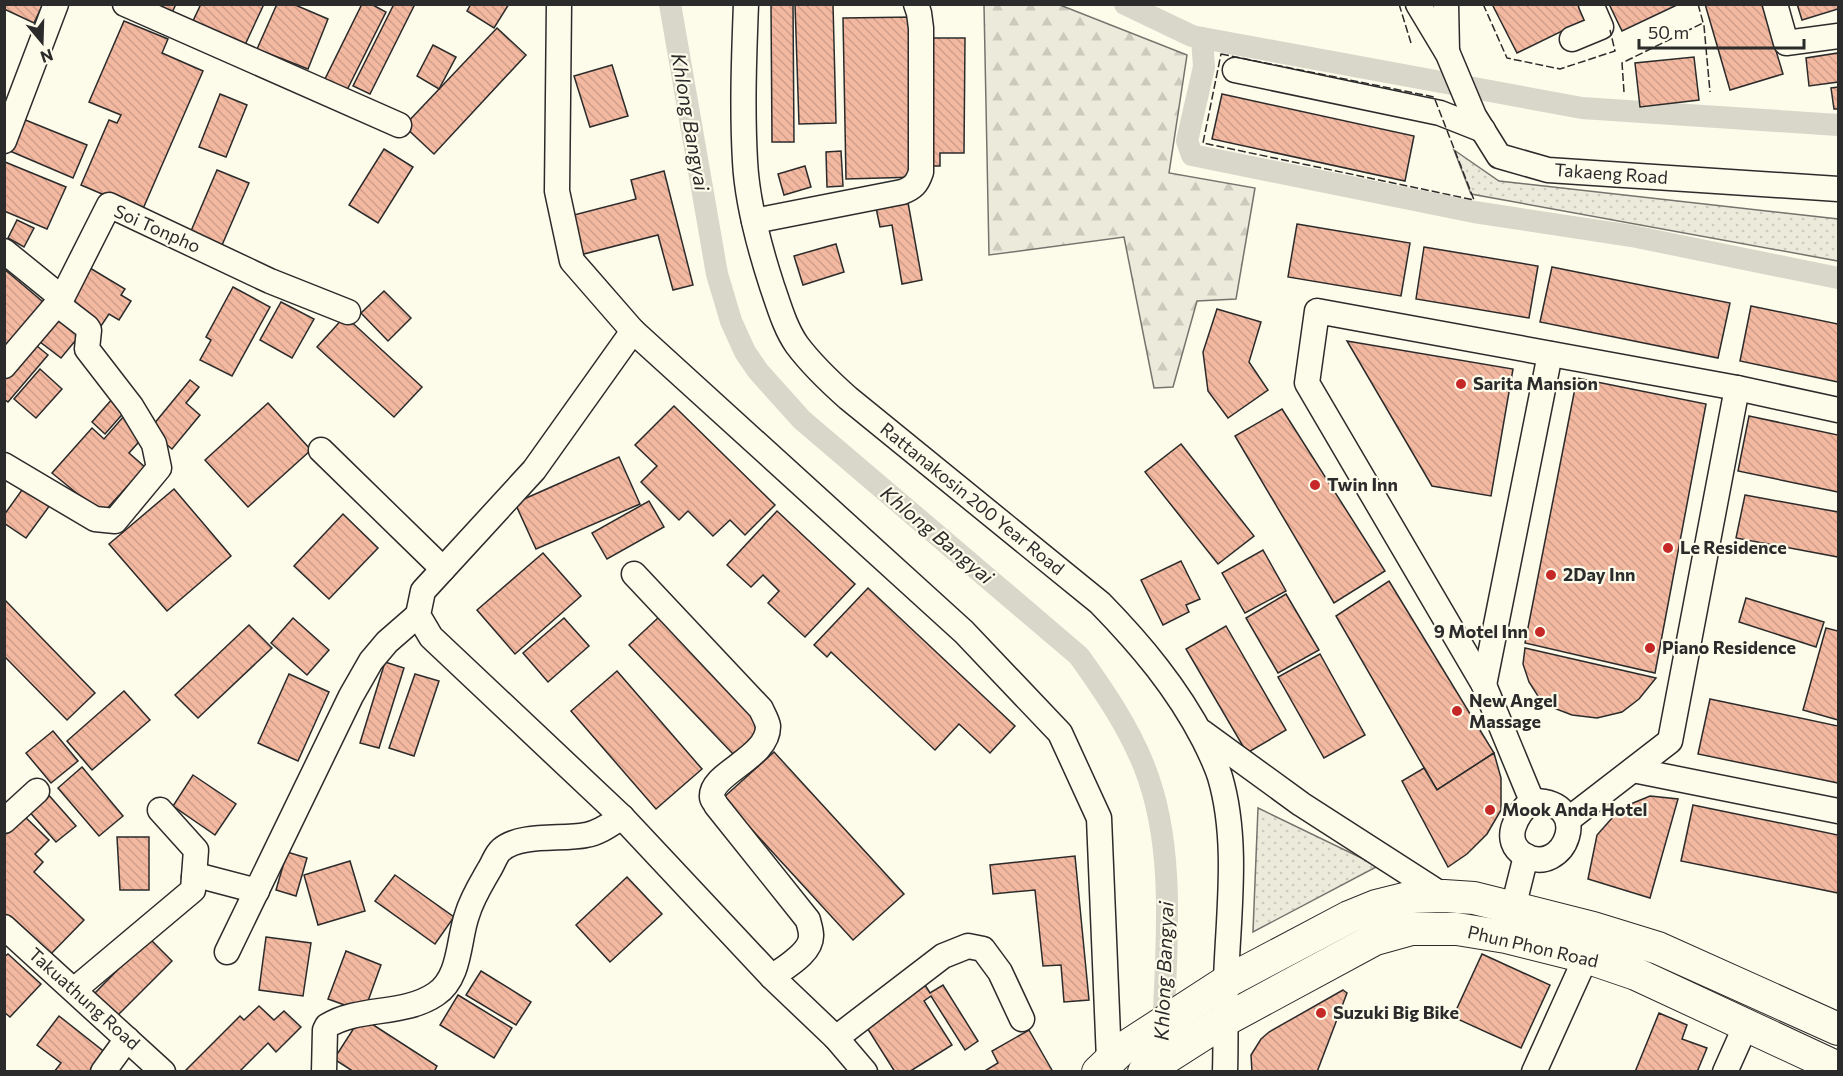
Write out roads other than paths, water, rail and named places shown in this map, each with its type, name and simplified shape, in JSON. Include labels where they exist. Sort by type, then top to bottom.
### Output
[{"type":"main road","name":"Phun Phon Road","points":[[1109,1060],[1226,982],[1349,917],[1376,906],[1413,897],[1474,898],[1593,928],[1658,948],[1839,1029]]},
{"type":"main road","name":"Phun Phon Road","points":[[1144,1071],[1227,1019],[1375,939],[1411,929],[1457,929],[1506,937],[1586,957],[1636,974],[1839,1068]]},
{"type":"street","points":[[4,141],[56,4]]},
{"type":"street","points":[[125,4],[399,125]]},
{"type":"street","points":[[559,4],[557,191],[572,261],[633,332],[964,632],[1060,733],[1099,818],[1109,1060]]},
{"type":"street","name":"Rattanakosin 200 Year Road","points":[[746,4],[745,161],[754,221],[782,316],[796,344],[820,372],[848,398],[1100,603],[1132,636],[1160,670],[1198,729],[1220,777],[1228,821],[1232,885],[1226,982],[1225,1071]]},
{"type":"street","points":[[754,221],[902,192],[913,188],[918,182],[921,172],[921,28],[916,4]]},
{"type":"street","name":"Takaeng Road","points":[[1418,4],[1448,54],[1479,123],[1499,156],[1548,170],[1839,189]]},
{"type":"street","name":"Takaeng Road","points":[[1446,4],[1448,54]]},
{"type":"street","points":[[1572,39],[1601,27],[1591,4]]},
{"type":"street","points":[[1775,4],[1786,43],[1839,36]]},
{"type":"street","points":[[1235,70],[1479,123]]},
{"type":"street","name":"Soi Tonpho","points":[[4,366],[60,302],[109,205],[270,281],[348,312]]},
{"type":"street","points":[[4,251],[87,327],[89,330],[87,349],[131,406],[154,444],[159,468],[115,521],[95,519],[4,465]]},
{"type":"street","points":[[1532,801],[1484,685],[1307,382],[1317,311],[1737,388],[1839,410]]},
{"type":"street","points":[[227,952],[370,661],[387,642],[418,615],[423,591],[534,470],[633,332]]},
{"type":"street","points":[[1484,685],[1550,354]]},
{"type":"street","points":[[1569,819],[1670,741],[1737,388]]},
{"type":"street","points":[[321,450],[443,569]]},
{"type":"street","points":[[634,574],[761,709],[768,724],[767,738],[755,752],[716,784],[712,796],[716,805],[808,920],[811,935],[809,946],[772,977]]},
{"type":"street","points":[[418,615],[431,637],[622,817],[772,977],[836,1038],[865,1071]]},
{"type":"street","points":[[1198,729],[1301,804],[1444,896]]},
{"type":"street","points":[[1633,770],[1839,811]]},
{"type":"street","points":[[4,821],[36,791]]},
{"type":"street","points":[[1532,801],[1554,804],[1569,819],[1569,831],[1557,854],[1549,860],[1537,860],[1526,856],[1517,850],[1512,842],[1516,818],[1532,801]]},
{"type":"street","points":[[74,990],[193,890],[196,850],[160,810]]},
{"type":"street","points":[[324,1071],[327,1026],[347,1017],[375,1013],[422,1001],[437,993],[449,980],[456,965],[462,933],[473,898],[500,850],[528,840],[587,835],[622,817]]},
{"type":"street","points":[[1513,908],[1526,856]]},
{"type":"street","points":[[194,877],[204,877],[257,891]]},
{"type":"street","name":"Takuathung Road","points":[[4,927],[163,1071]]},
{"type":"street","points":[[836,1038],[943,956],[968,946],[983,949],[1000,972],[1022,1019]]},
{"type":"street","points":[[1534,1071],[1586,957]]},
{"type":"street","points":[[1725,1071],[1746,1025]]},
{"type":"street","points":[[103,1071],[127,1039]]},
{"type":"waterway","name":"Khlong Bangyai","points":[[670,4],[717,274],[731,321],[745,352],[758,371],[802,420],[1079,656],[1115,709],[1138,751],[1154,798],[1165,864],[1167,933],[1163,1034]]},
{"type":"waterway","points":[[1125,4],[1192,36],[1582,108],[1838,125]]},
{"type":"waterway","points":[[1202,38],[1204,67],[1187,141],[1192,155],[1474,212],[1632,236],[1838,278]]},
{"type":"place","name":"Sarita Mansion","points":[[1461,384]]},
{"type":"place","name":"Twin Inn","points":[[1315,485]]},
{"type":"place","name":"Le Residence","points":[[1668,548]]},
{"type":"place","name":"2Day Inn","points":[[1551,575]]},
{"type":"place","name":"9 Motel Inn","points":[[1540,632]]},
{"type":"place","name":"Piano Residence","points":[[1650,648]]},
{"type":"place","name":"New Angel Massage","points":[[1457,711]]},
{"type":"place","name":"Mook Anda Hotel","points":[[1490,810]]},
{"type":"place","name":"Suzuki Big Bike","points":[[1321,1013]]}]
